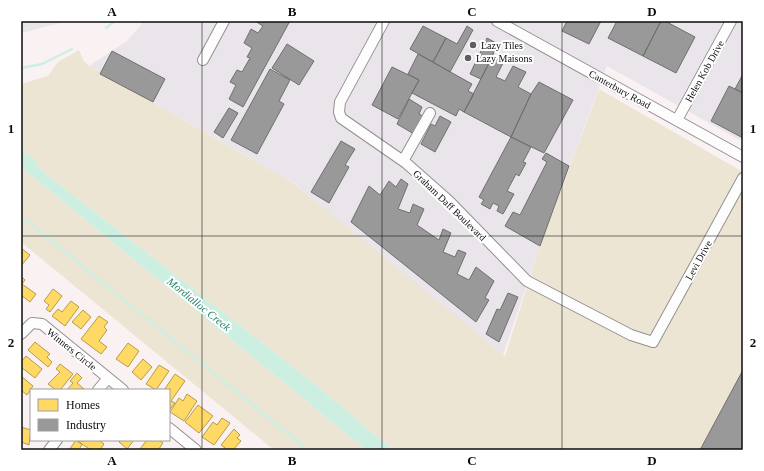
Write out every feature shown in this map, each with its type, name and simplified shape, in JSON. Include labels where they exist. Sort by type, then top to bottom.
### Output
[{"type":"street","points":[[203,60],[224,21]]},
{"type":"street","name":"Graham Daff Boulevard","points":[[384,21],[340,102],[339,112],[341,118],[403,161],[449,201],[527,281],[631,335],[653,342]]},
{"type":"street","name":"Canterbury Road","points":[[497,21],[743,157]]},
{"type":"street","name":"Helen Kob Drive","points":[[676,120],[731,21]]},
{"type":"street","points":[[403,161],[430,112]]},
{"type":"street","name":"Levi Drive","points":[[653,342],[743,178]]},
{"type":"street","name":"Winners Circle","points":[[21,334],[32,323],[42,324],[122,389]]},
{"type":"street","points":[[99,389],[108,378]]},
{"type":"street","points":[[170,429],[196,450]]},
{"type":"street","points":[[49,450],[57,441]]},
{"type":"shaded area","points":[[21,21],[67,21],[22,33]]},
{"type":"shaded area","points":[[144,21],[743,21],[743,142],[607,66],[540,246],[501,361],[294,183],[89,66],[127,41]]},
{"type":"shaded area","points":[[79,50],[83,60],[89,66],[292,182],[505,356],[540,246],[599,89],[743,172],[743,370],[700,450],[393,450],[316,385],[41,170],[34,158],[21,151],[21,84],[48,76],[58,62]]},
{"type":"shaded area","points":[[21,167],[366,450],[274,450],[21,242]]},
{"type":"water","name":"Mordialloc Creek","points":[[21,151],[34,158],[41,170],[316,385],[393,450],[366,450],[21,167]]},
{"type":"building: Homes","points":[[21,248],[30,255],[21,266]]},
{"type":"building: Homes","points":[[21,276],[25,280],[22,284],[36,294],[30,302],[21,295]]},
{"type":"building: Homes","points":[[53,289],[62,296],[50,312],[46,309],[49,305],[44,301]]},
{"type":"building: Homes","points":[[71,301],[79,307],[65,326],[52,316],[58,309],[62,312]]},
{"type":"building: Homes","points":[[83,310],[91,317],[81,329],[72,322]]},
{"type":"building: Homes","points":[[99,316],[108,322],[104,327],[107,330],[99,341],[107,347],[101,354],[81,339]]},
{"type":"building: Homes","points":[[35,342],[50,354],[47,357],[52,362],[48,367],[28,350]]},
{"type":"building: Homes","points":[[128,343],[139,351],[128,367],[116,359]]},
{"type":"building: Homes","points":[[26,356],[42,369],[35,378],[21,367],[21,362]]},
{"type":"building: Homes","points":[[143,359],[152,367],[141,380],[132,372]]},
{"type":"building: Homes","points":[[60,364],[73,374],[61,389],[55,389],[48,384],[60,372],[56,369]]},
{"type":"building: Homes","points":[[159,365],[169,371],[157,389],[146,384]]},
{"type":"building: Homes","points":[[77,373],[82,378],[77,383],[84,389],[68,389],[73,383],[70,381]]},
{"type":"building: Homes","points":[[175,374],[185,381],[171,401],[175,403],[170,409],[170,389],[165,389]]},
{"type":"building: Homes","points":[[21,376],[33,386],[27,395],[21,390]]},
{"type":"building: Homes","points":[[187,394],[197,401],[184,421],[170,412],[179,398],[183,401]]},
{"type":"building: Homes","points":[[198,405],[213,416],[199,433],[185,422]]},
{"type":"building: Homes","points":[[222,418],[230,423],[214,445],[202,437],[213,422],[217,425]]},
{"type":"building: Homes","points":[[21,427],[30,430],[29,445],[21,442]]},
{"type":"building: Homes","points":[[234,429],[240,435],[237,438],[241,441],[233,450],[228,450],[221,445]]},
{"type":"building: Homes","points":[[75,441],[82,444],[79,450],[69,450]]},
{"type":"building: Homes","points":[[77,441],[100,441],[104,444],[100,450],[91,450]]},
{"type":"building: Homes","points":[[120,441],[133,441],[127,449],[119,442]]},
{"type":"building: Homes","points":[[146,441],[160,441],[163,443],[158,450],[139,450]]},
{"type":"building: Industry","points":[[255,21],[290,21],[243,107],[229,99],[236,85],[230,82],[237,70],[242,72],[250,58],[247,57],[252,48],[244,43],[251,29],[258,33],[263,26]]},
{"type":"building: Industry","points":[[567,21],[601,21],[589,44],[562,31]]},
{"type":"building: Industry","points":[[617,21],[661,21],[643,56],[608,38]]},
{"type":"building: Industry","points":[[661,21],[665,21],[695,37],[676,73],[643,56]]},
{"type":"building: Industry","points":[[423,26],[446,38],[433,62],[410,49]]},
{"type":"building: Industry","points":[[467,26],[473,30],[450,72],[433,62],[446,38],[457,44]]},
{"type":"building: Industry","points":[[487,38],[498,44],[481,79],[470,74]]},
{"type":"building: Industry","points":[[287,44],[314,61],[299,85],[272,68]]},
{"type":"building: Industry","points":[[112,51],[165,79],[153,102],[100,74]]},
{"type":"building: Industry","points":[[418,54],[472,84],[468,91],[474,94],[464,112],[459,109],[456,116],[412,93],[419,80],[408,74]]},
{"type":"building: Industry","points":[[493,55],[504,61],[496,77],[505,81],[513,66],[526,72],[518,87],[531,94],[511,137],[464,112]]},
{"type":"building: Industry","points":[[392,67],[419,80],[398,119],[372,105]]},
{"type":"building: Industry","points":[[270,69],[290,80],[279,101],[284,104],[257,154],[231,140]]},
{"type":"building: Industry","points":[[743,74],[743,93],[735,89]]},
{"type":"building: Industry","points":[[539,82],[573,100],[544,153],[511,137],[531,94]]},
{"type":"building: Industry","points":[[729,86],[743,93],[743,138],[711,121]]},
{"type":"building: Industry","points":[[409,99],[422,107],[419,114],[423,116],[414,134],[397,124]]},
{"type":"building: Industry","points":[[229,108],[238,113],[223,138],[214,132]]},
{"type":"building: Industry","points":[[440,116],[451,122],[435,152],[421,144],[431,124],[435,126]]},
{"type":"building: Industry","points":[[511,137],[531,147],[523,162],[526,163],[519,176],[516,174],[507,191],[514,194],[503,214],[497,211],[499,206],[493,203],[490,209],[481,204],[484,200],[479,197]]},
{"type":"building: Industry","points":[[341,141],[355,149],[345,165],[349,167],[329,203],[311,192]]},
{"type":"building: Industry","points":[[546,153],[569,166],[540,246],[505,226],[513,212],[520,215],[547,162],[542,159]]},
{"type":"building: Industry","points":[[401,179],[408,184],[398,209],[410,213],[413,204],[424,209],[417,225],[439,240],[443,229],[451,233],[443,252],[455,257],[458,250],[466,253],[457,274],[469,280],[476,267],[494,281],[485,298],[489,300],[476,322],[351,222],[369,186],[380,195],[389,181],[396,187]]},
{"type":"building: Industry","points":[[508,293],[518,297],[499,342],[486,334],[497,309],[500,310]]},
{"type":"building: Industry","points":[[743,370],[743,450],[700,450]]},
{"type":"waterway","points":[[106,28],[115,21]]},
{"type":"waterway","points":[[21,68],[42,64],[72,49]]},
{"type":"waterway","points":[[21,216],[308,450]]},
{"type":"place","name":"Lazy Tiles","points":[[473,45]]},
{"type":"place","name":"Lazy Maisons","points":[[468,58]]}]
